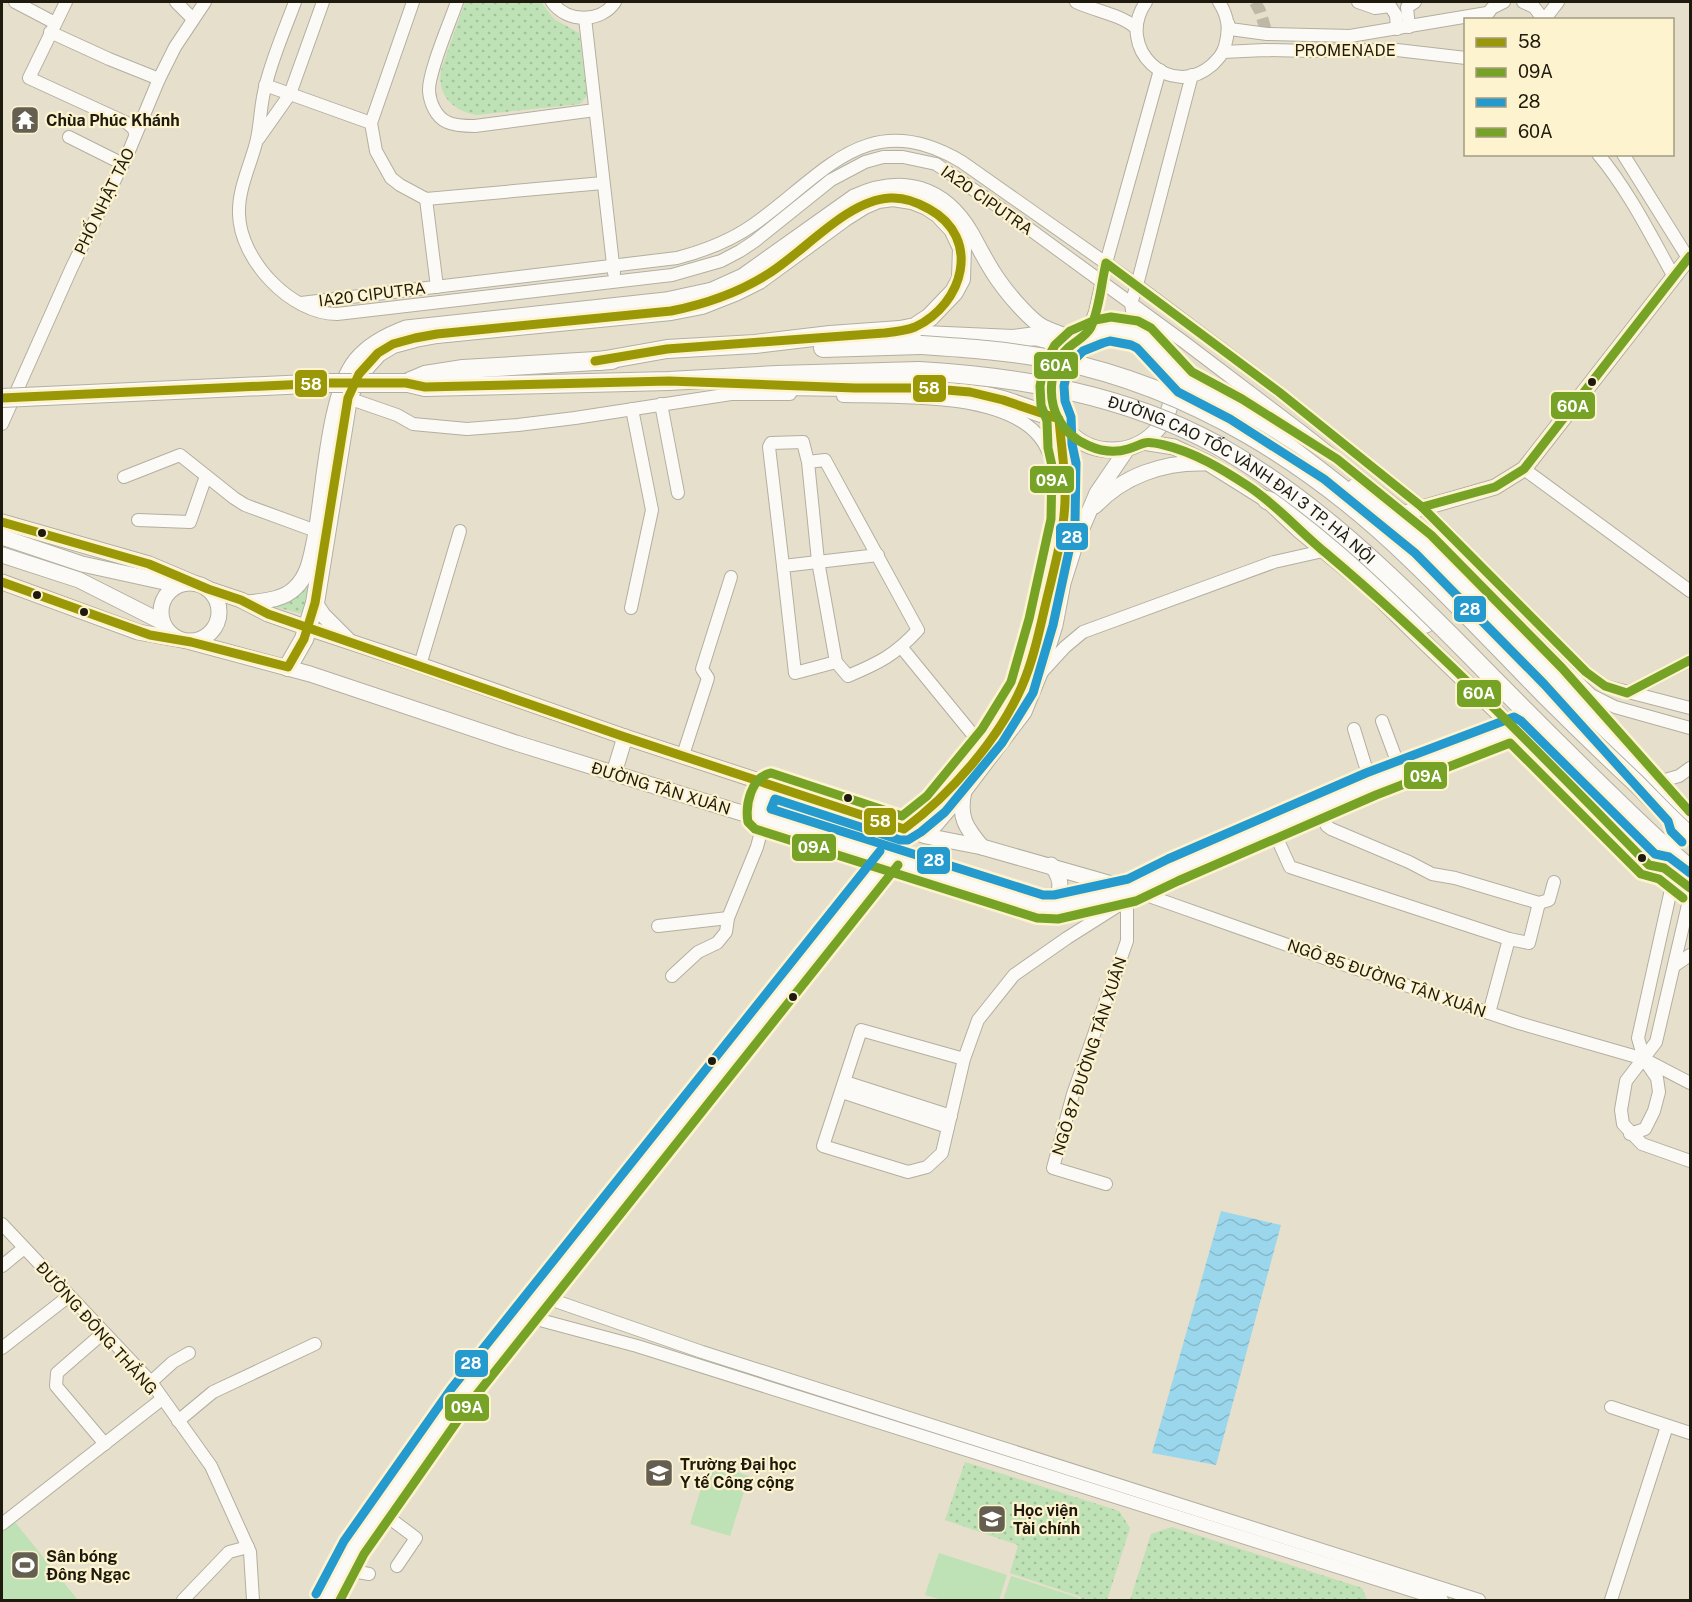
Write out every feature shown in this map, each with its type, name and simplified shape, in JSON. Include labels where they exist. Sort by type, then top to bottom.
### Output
[{"type":"highway","points":[[288,667],[300,649],[315,603],[348,398],[359,374],[378,352],[393,344],[437,334],[671,311],[702,305],[759,280],[864,205],[879,199],[893,197],[912,200],[939,214],[953,229],[962,248],[960,279],[954,292],[930,317],[915,327],[755,344],[667,349],[600,361],[463,369],[425,375],[406,383]]},
{"type":"highway","points":[[877,332],[1013,339],[1036,336],[1078,341]]},
{"type":"highway","name":"ĐƯỜNG CAO TỐC VÀNH ĐAI 3 TP. HÀ NỘI","points":[[600,361],[833,347],[920,345],[1015,353],[1056,360],[1154,388],[1194,405],[1275,450],[1347,504],[1410,558],[1575,724],[1686,830]]},
{"type":"highway","name":"ĐƯỜNG CAO TỐC VÀNH ĐAI 3 TP. HÀ NỘI","points":[[669,381],[919,371],[970,374],[1036,383],[1108,401],[1142,412],[1198,436],[1242,460],[1293,494],[1377,564],[1671,853],[1680,871]]},
{"type":"highway","points":[[9,393],[329,383],[406,383],[425,387],[669,381],[855,388],[923,388],[970,392],[1004,400],[1059,419]]},
{"type":"highway","points":[[1260,426],[1372,511],[1417,550],[1581,716],[1686,830]]},
{"type":"highway","points":[[1267,500],[1298,513],[1372,574],[1425,624],[1548,749],[1680,871]]},
{"type":"main road","points":[[248,603],[279,598],[295,589],[304,577],[316,531],[340,391],[347,373],[366,349],[406,328],[695,296],[743,276],[838,208],[873,188],[910,187],[927,192],[957,213],[971,232],[999,282],[1030,316],[1041,326],[1078,341]]},
{"type":"main road","points":[[1405,513],[1495,487],[1524,469],[1689,257]]},
{"type":"main road","points":[[1167,364],[1172,380],[1172,397],[1168,413],[1143,442],[1127,449],[1107,451],[1088,446],[1071,435],[1059,419],[1053,403],[1052,385],[1056,368],[1078,341],[1099,331],[1110,329],[1135,333],[1157,350],[1185,382],[1236,409],[1331,469],[1423,544],[1553,676],[1679,815],[1686,830],[1680,871]]},
{"type":"main road","points":[[924,836],[964,791],[1024,712],[1040,674],[1042,643],[1065,501],[1059,419]]},
{"type":"main road","points":[[1260,426],[1297,462],[1411,555],[1540,684],[1673,824],[1686,830]]},
{"type":"main road","points":[[1143,442],[1173,447],[1208,463],[1267,500],[1323,551],[1368,587],[1649,866],[1680,871]]},
{"type":"main road","points":[[904,829],[936,804],[983,747],[1013,704],[1042,643],[1087,514],[1106,479],[1127,449]]},
{"type":"main road","points":[[1087,514],[1115,488],[1146,472],[1175,464],[1208,463]]},
{"type":"main road","points":[[1267,500],[1299,507],[1371,568],[1552,746],[1664,850],[1690,888]]},
{"type":"main road","points":[[2,522],[149,564],[248,603],[268,614],[924,836],[982,847],[1051,866],[1130,895]]},
{"type":"main road","points":[[2,537],[82,564],[178,585],[202,586],[217,602],[219,618],[206,637],[184,640],[168,632],[162,622],[160,614],[163,600],[166,594],[178,585]]},
{"type":"main road","points":[[2,555],[79,580],[162,622]]},
{"type":"main road","name":"ĐƯỜNG TÂN XUÂN","points":[[2,582],[138,632],[184,640],[288,667],[614,773],[1041,907],[1055,908],[1130,895],[1272,827],[1371,784],[1513,729]]},
{"type":"main road","points":[[315,603],[323,615],[349,642]]},
{"type":"main road","points":[[614,773],[625,736]]},
{"type":"main road","points":[[762,819],[760,801],[771,785]]},
{"type":"main road","points":[[964,791],[961,805],[963,820],[969,832],[982,847]]},
{"type":"main road","points":[[1041,907],[1053,902],[1059,890],[1060,878],[1051,866]]},
{"type":"street","points":[[15,2],[52,27],[109,59],[159,79]]},
{"type":"street","name":"PHỐ NHẬT TẢO","points":[[2,424],[9,393],[123,164],[135,134],[134,129],[127,123],[29,78],[66,2]]},
{"type":"street","points":[[176,2],[193,19]]},
{"type":"street","points":[[135,134],[159,79],[205,2]]},
{"type":"street","points":[[295,2],[265,85],[256,141],[242,188],[239,215],[243,234],[253,257],[273,285],[283,294],[301,303]]},
{"type":"street","points":[[256,141],[290,94],[323,2]]},
{"type":"street","points":[[413,2],[371,123],[376,151],[391,178],[426,199],[603,183]]},
{"type":"street","points":[[457,2],[431,75],[429,89],[430,102],[435,112],[446,122],[475,126],[595,110]]},
{"type":"street","points":[[552,2],[564,13],[576,18],[602,14],[615,2]]},
{"type":"street","points":[[1076,2],[1126,20],[1135,27]]},
{"type":"street","points":[[1144,2],[1135,27],[1140,48],[1146,59],[1160,70],[1176,76],[1192,75],[1206,69],[1223,52],[1228,35],[1228,23]]},
{"type":"street","points":[[1219,2],[1230,29],[1267,34],[1350,36],[1464,19]]},
{"type":"street","points":[[1358,2],[1375,8],[1390,6],[1403,28]]},
{"type":"street","points":[[1403,28],[1407,7],[1415,2]]},
{"type":"street","points":[[1485,16],[1501,2]]},
{"type":"street","points":[[1522,2],[1534,7],[1542,18]]},
{"type":"street","points":[[1546,18],[1558,2]]},
{"type":"street","points":[[585,18],[615,282]]},
{"type":"street","name":"PROMENADE","points":[[1223,52],[1397,50],[1464,58]]},
{"type":"street","points":[[1078,341],[1097,306],[1101,281],[1160,70]]},
{"type":"street","points":[[1135,333],[1131,303],[1192,75]]},
{"type":"street","points":[[265,85],[371,123]]},
{"type":"street","points":[[69,137],[123,164]]},
{"type":"street","name":"IA20 CIPUTRA","points":[[301,303],[677,258],[718,244],[753,225],[840,156],[858,148],[892,141],[926,144],[942,150],[1106,263],[1279,392],[1422,507],[1586,672],[1605,686],[1690,708]]},
{"type":"street","points":[[1600,156],[1636,210],[1674,277]]},
{"type":"street","points":[[1624,156],[1689,257]]},
{"type":"street","name":"IA20 CIPUTRA","points":[[301,303],[324,314],[337,314],[672,275],[721,261],[756,241],[831,180],[848,169],[883,157],[903,157],[936,164],[1131,303],[1300,430],[1405,513],[1591,695],[1616,707],[1690,728]]},
{"type":"street","points":[[426,199],[437,287]]},
{"type":"street","points":[[2,389],[9,393]]},
{"type":"street","points":[[348,398],[397,415],[413,424],[467,429],[518,425],[731,394],[921,398],[984,406],[1007,414],[1039,436],[1051,456],[1055,475],[1065,501]]},
{"type":"street","points":[[661,404],[678,493]]},
{"type":"street","points":[[631,608],[652,510],[632,409]]},
{"type":"street","points":[[1039,436],[1059,419]]},
{"type":"street","points":[[808,462],[825,460],[918,630],[902,648],[880,662],[848,676],[836,662],[819,561],[808,462],[802,442],[771,443],[769,447],[795,673],[836,662]]},
{"type":"street","points":[[124,477],[180,455],[251,507],[316,531]]},
{"type":"street","points":[[1524,469],[1690,591]]},
{"type":"street","points":[[138,520],[190,522],[206,476]]},
{"type":"street","points":[[420,665],[460,531]]},
{"type":"street","points":[[1040,674],[1065,647],[1083,632],[1274,562],[1323,551]]},
{"type":"street","points":[[783,566],[878,555]]},
{"type":"street","points":[[683,756],[708,678],[702,669],[731,577]]},
{"type":"street","points":[[902,648],[983,747]]},
{"type":"street","points":[[1627,693],[1690,660]]},
{"type":"street","points":[[1382,721],[1401,772]]},
{"type":"street","points":[[1354,729],[1371,784]]},
{"type":"street","points":[[1651,784],[1679,776],[1690,768]]},
{"type":"street","points":[[1686,830],[1690,807]]},
{"type":"street","points":[[1318,808],[1331,830],[1409,862],[1432,874],[1455,878],[1539,903],[1549,900],[1554,882]]},
{"type":"street","points":[[672,976],[698,952],[717,943],[726,932],[728,918],[754,855],[762,819]]},
{"type":"street","points":[[1272,827],[1290,867],[1509,939],[1529,943],[1539,903]]},
{"type":"street","points":[[327,1600],[342,1569],[460,1396],[889,858]]},
{"type":"street","points":[[1630,1134],[1645,1129],[1654,1111],[1659,1092],[1658,1078],[1644,1059],[1638,1038],[1661,934],[1680,871]]},
{"type":"street","points":[[964,1059],[861,1030],[823,1146],[908,1172],[927,1167],[942,1153],[964,1059],[978,1020],[1014,975],[1130,895]]},
{"type":"street","name":"NGÕ 85 ĐƯỜNG TÂN XUÂN","points":[[1130,895],[1489,1014],[1644,1059],[1690,1083]]},
{"type":"street","name":"NGÕ 87 ĐƯỜNG TÂN XUÂN","points":[[1106,1184],[1053,1168],[1073,1094],[1128,941],[1130,895]]},
{"type":"street","points":[[1690,896],[1685,940],[1674,966],[1656,1042],[1626,1081],[1621,1110],[1623,1124],[1630,1134],[1642,1144],[1690,1161]]},
{"type":"street","points":[[658,926],[728,918]]},
{"type":"street","points":[[1661,934],[1685,940]]},
{"type":"street","points":[[1489,1014],[1509,939]]},
{"type":"street","points":[[1674,966],[1690,955]]},
{"type":"street","points":[[843,1087],[949,1122]]},
{"type":"street","name":"ĐƯỜNG ĐÔNG THẮNG","points":[[2,1224],[151,1382],[211,1466],[250,1552],[253,1600]]},
{"type":"street","points":[[2,1266],[24,1248]]},
{"type":"street","points":[[2,1348],[69,1296]]},
{"type":"street","points":[[541,1296],[702,1352],[1479,1600]]},
{"type":"street","points":[[525,1316],[637,1346],[1442,1600]]},
{"type":"street","points":[[103,1333],[57,1373],[56,1386],[105,1444]]},
{"type":"street","points":[[178,1421],[213,1392],[315,1344]]},
{"type":"street","points":[[151,1382],[173,1362],[189,1353]]},
{"type":"street","points":[[2,1524],[162,1399]]},
{"type":"street","points":[[1611,1407],[1690,1433]]},
{"type":"street","points":[[1611,1600],[1667,1425]]},
{"type":"street","points":[[380,1511],[416,1538],[397,1566]]},
{"type":"street","points":[[183,1600],[229,1552],[248,1547]]},
{"type":"street","points":[[342,1569],[369,1575]]},
{"type":"green space","points":[[465,2],[541,2],[554,19],[579,33],[587,96],[580,104],[476,115],[453,105],[441,87],[441,70]]},
{"type":"green space","points":[[312,578],[307,615],[267,605]]},
{"type":"green space","points":[[965,1462],[1119,1511],[1130,1528],[1107,1600],[1080,1600],[1081,1597],[1010,1573],[1018,1545],[945,1520]]},
{"type":"green space","points":[[709,1463],[749,1476],[730,1536],[690,1524]]},
{"type":"green space","name":"Sân bóng Đông Ngạc","points":[[14,1521],[77,1599],[2,1600],[2,1531]]},
{"type":"green space","points":[[1172,1527],[1362,1588],[1367,1600],[1130,1600],[1151,1534]]},
{"type":"green space","points":[[939,1553],[1007,1575],[999,1600],[942,1600],[925,1595]]},
{"type":"green space","points":[[1011,1576],[1079,1598],[1078,1600],[1003,1600]]},
{"type":"water","points":[[1221,1211],[1281,1225],[1216,1465],[1152,1453]]},
{"type":"tunnel","points":[[1255,2],[1267,34]]},
{"type":"transit line","name":"58","points":[[2,582],[150,635],[191,642],[288,667],[304,639],[315,603],[348,398],[359,374],[378,353],[393,344],[437,334],[671,311],[697,305],[745,287],[768,274],[826,228],[874,201],[895,198],[915,202],[946,221],[956,236],[961,253],[960,270],[955,287],[932,317],[915,327],[884,333],[667,349],[595,361]]},
{"type":"transit line","name":"60A","points":[[1422,507],[1495,487],[1524,469],[1690,256]]},
{"type":"transit line","name":"60A","points":[[1690,660],[1627,693],[1605,686],[1586,672],[1422,507],[1279,392],[1106,263],[1091,327],[1061,356],[1053,373],[1053,402],[1055,412],[1064,428],[1089,446],[1108,451],[1128,449],[1148,442],[1175,448],[1218,467],[1259,493],[1452,667],[1649,865],[1664,868],[1690,888]]},
{"type":"transit line","name":"09A","points":[[1683,898],[1659,879],[1641,874],[1510,743],[1376,795],[1136,901],[1058,919],[1037,918],[755,829],[748,822],[747,815],[754,786],[764,776],[771,773],[902,816],[927,796],[982,729],[1011,682],[1029,619],[1051,519],[1052,466],[1048,448],[1047,421],[1041,405],[1040,386],[1044,365],[1055,345],[1070,331],[1095,320],[1111,317],[1138,321],[1151,328],[1192,372],[1242,399],[1337,459],[1431,535],[1562,668],[1690,812]]},
{"type":"transit line","name":"28","points":[[1682,842],[1671,831],[1668,821],[1544,684],[1415,553],[1324,479],[1230,419],[1178,392],[1137,348],[1110,341],[1083,351],[1067,372],[1064,386],[1065,401],[1071,417],[1072,444],[1076,463],[1075,523],[1053,625],[1033,693],[1002,743],[945,812],[908,840],[900,840],[775,799],[771,809],[1043,895],[1054,895],[1128,879],[1168,859],[1366,773],[1514,717],[1521,721],[1655,854],[1669,857],[1690,873]]},
{"type":"transit line","name":"58","points":[[2,398],[329,383],[406,383],[425,387],[669,381],[855,388],[923,388],[970,392],[1003,400],[1059,419],[1065,491],[1063,523],[1057,557],[1034,651],[1022,686],[1000,726],[972,765],[939,800],[904,829],[625,737],[268,614],[241,600],[149,564],[2,522]]},
{"type":"transit line","name":"28","points":[[316,1594],[344,1541],[451,1389],[880,851]]},
{"type":"transit line","name":"09A","points":[[340,1600],[364,1554],[470,1403],[898,865]]},
{"type":"place","name":"Chùa Phúc Khánh","points":[[25,120]]},
{"type":"place","name":"Trường Đại học Y tế Công cộng","points":[[659,1473]]},
{"type":"place","name":"Học viện Tài chính","points":[[992,1519]]},
{"type":"place","name":"Sân bóng Đông Ngạc","points":[[25,1565]]}]
